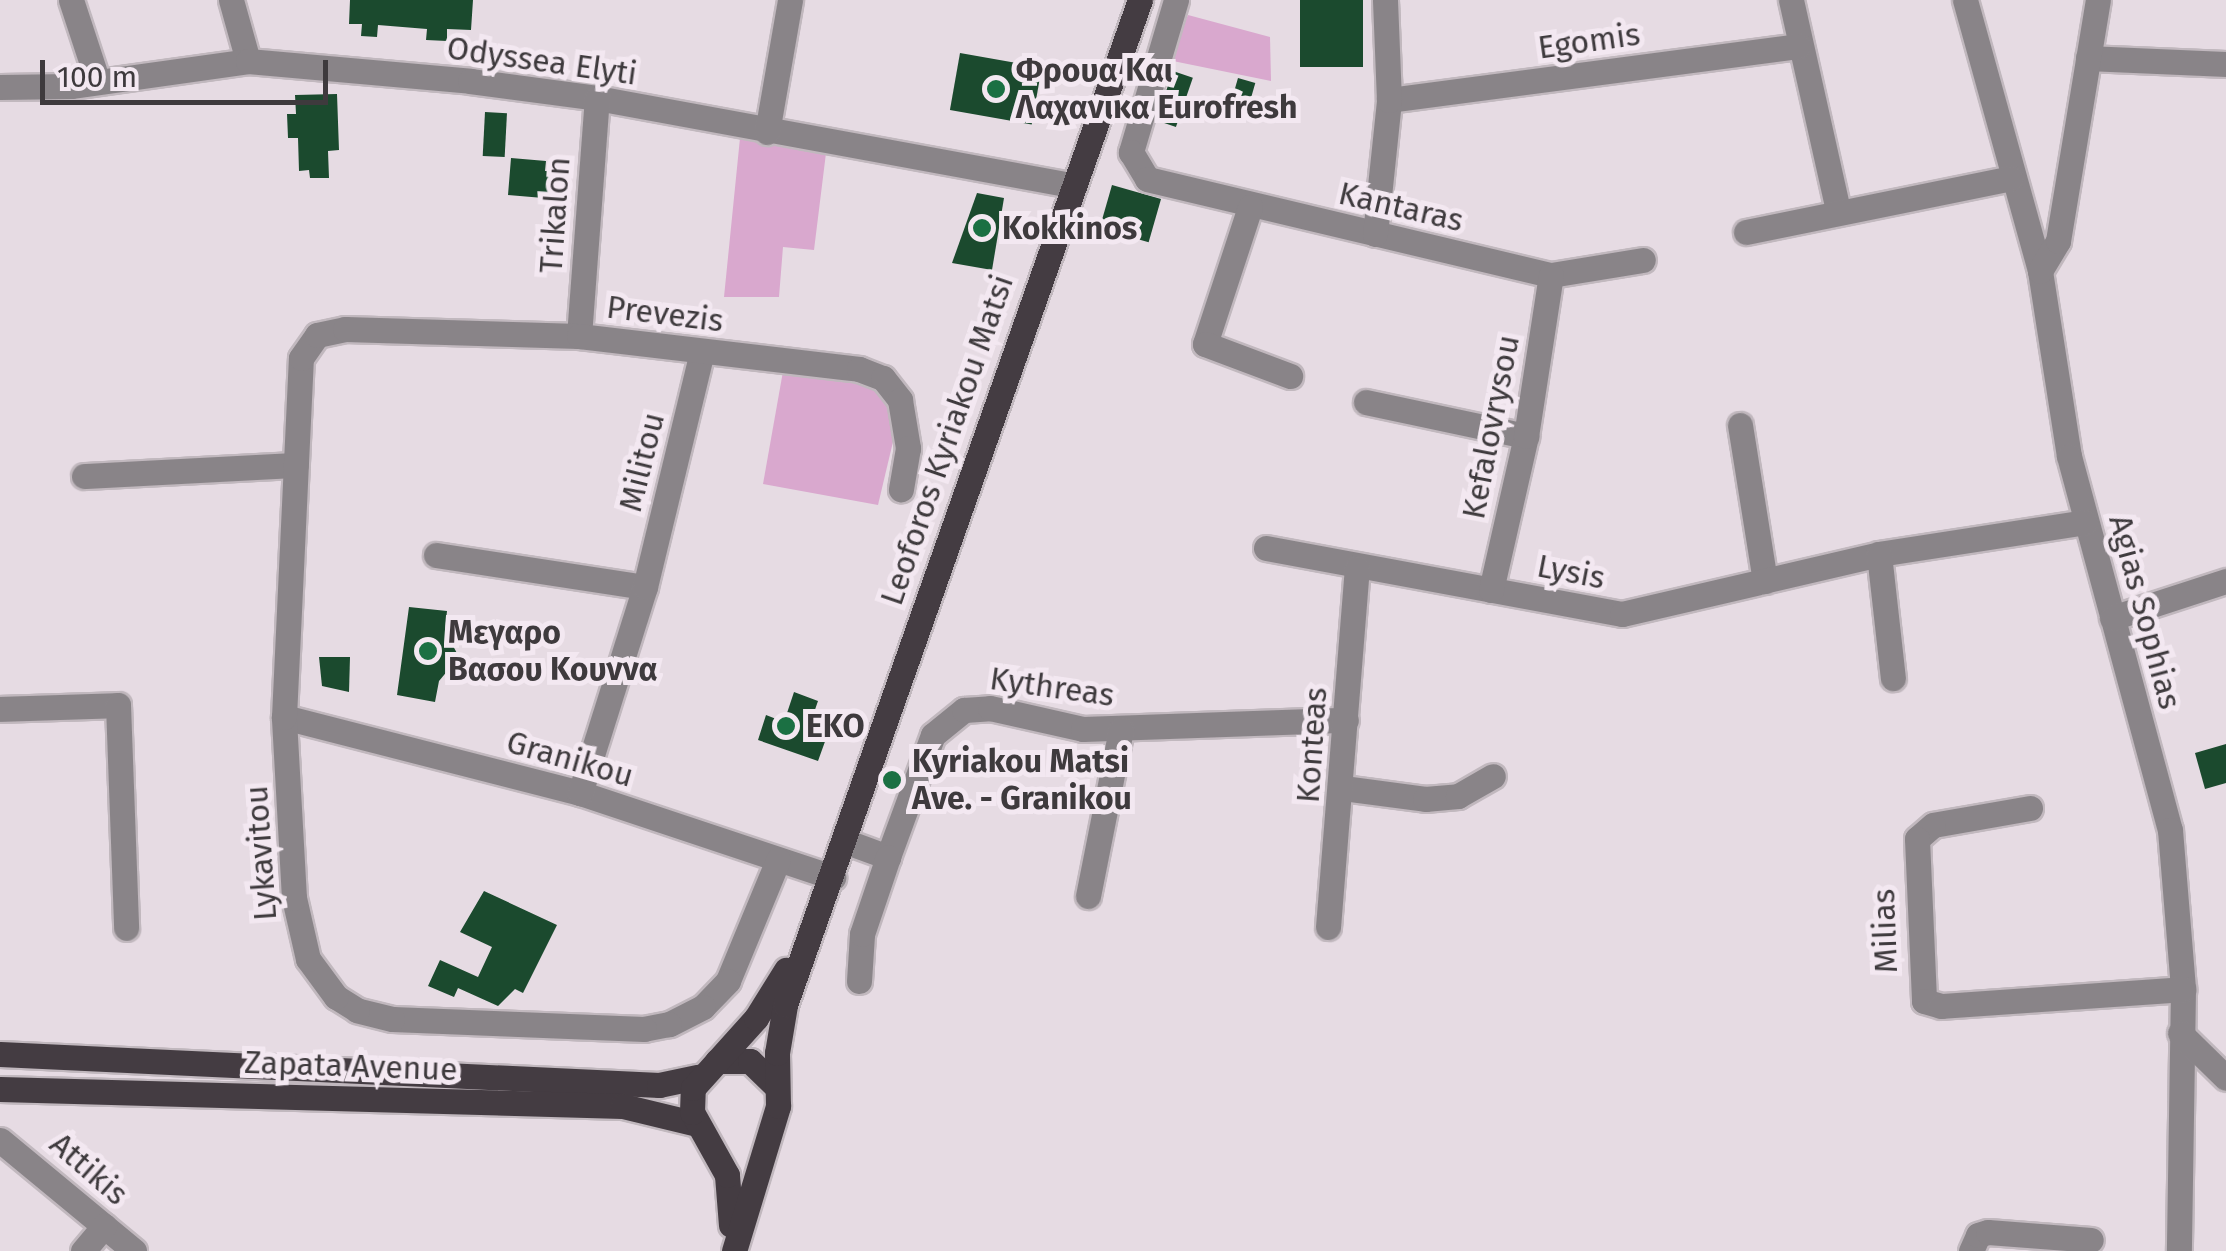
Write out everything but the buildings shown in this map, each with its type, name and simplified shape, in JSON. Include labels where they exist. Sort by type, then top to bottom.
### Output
[{"type":"main road","name":"Leoforos Kyriakou Matsi","points":[[732,1251],[778,1106],[774,1084],[785,1004],[847,842],[1072,186],[1140,0]]},
{"type":"main road","name":"Leoforos Kyriakou Matsi","points":[[732,1251],[727,1175],[690,1100],[707,1069],[756,1018],[822,904]]},
{"type":"main road","name":"Zapata Avenue","points":[[0,1054],[659,1085],[707,1069]]},
{"type":"main road","points":[[707,1069],[750,1061],[774,1084]]},
{"type":"main road","name":"Zapata Avenue","points":[[0,1089],[622,1106],[704,1131]]},
{"type":"main road","points":[[704,1131],[743,1144],[770,1126]]},
{"type":"street","points":[[72,0],[97,79]]},
{"type":"street","points":[[231,0],[248,61]]},
{"type":"street","points":[[767,132],[790,0]]},
{"type":"street","points":[[1129,29],[1163,42],[1176,0]]},
{"type":"street","points":[[1375,234],[1389,100],[1385,0]]},
{"type":"street","points":[[1791,0],[1798,46],[1838,211]]},
{"type":"street","name":"Agias Sophias","points":[[1965,0],[2040,272],[2086,522],[2170,830],[2183,989],[2179,1251]]},
{"type":"street","points":[[2040,272],[2058,240],[2098,0]]},
{"type":"street","name":"Kantaras","points":[[1163,42],[1132,152],[1147,179],[1250,207],[1552,276],[1643,260]]},
{"type":"street","name":"Egomis","points":[[1389,100],[1798,46]]},
{"type":"street","points":[[2088,58],[2226,64]]},
{"type":"street","name":"Odyssea Elyti","points":[[0,87],[248,61],[597,98],[1072,186]]},
{"type":"street","name":"Trikalon","points":[[579,336],[597,98]]},
{"type":"street","points":[[1746,232],[2011,178]]},
{"type":"street","points":[[1250,207],[1205,344],[1290,376]]},
{"type":"street","name":"Kefalovrysou","points":[[1491,590],[1526,436],[1552,276]]},
{"type":"street","name":"Prevezis","points":[[317,336],[346,330],[579,336],[845,366],[883,378],[898,396],[906,423],[901,489]]},
{"type":"street","name":"Lykavitou","points":[[317,336],[298,372],[284,717],[299,931],[313,968],[336,997],[376,1016],[644,1029],[669,1024],[703,1007],[728,981],[778,860]]},
{"type":"street","name":"Militou","points":[[580,792],[645,587],[702,352]]},
{"type":"street","points":[[1366,402],[1526,436]]},
{"type":"street","points":[[1740,425],[1765,581]]},
{"type":"street","points":[[84,476],[296,465]]},
{"type":"street","name":"Lysis","points":[[1266,548],[1357,568],[1622,614],[1879,554],[2086,522]]},
{"type":"street","points":[[1879,554],[1894,678]]},
{"type":"street","points":[[436,555],[645,587]]},
{"type":"street","name":"Konteas","points":[[1328,927],[1357,568]]},
{"type":"street","points":[[2112,618],[2226,581]]},
{"type":"street","points":[[0,709],[118,705],[126,928]]},
{"type":"street","name":"Kythreas","points":[[859,981],[862,934],[888,857],[927,748],[950,715],[990,708],[1084,729],[1346,720]]},
{"type":"street","name":"Granikou","points":[[284,717],[580,792],[833,878]]},
{"type":"street","points":[[1088,896],[1121,729]]},
{"type":"street","points":[[1342,788],[1425,799],[1458,796],[1493,776]]},
{"type":"street","name":"Milias","points":[[2030,808],[1932,825],[1917,839],[1924,1000],[1940,1006],[2183,989]]},
{"type":"street","points":[[847,842],[888,857]]},
{"type":"street","points":[[2180,1034],[2226,1078]]},
{"type":"street","name":"Attikis","points":[[0,1140],[134,1251]]},
{"type":"street","points":[[83,1251],[104,1226]]},
{"type":"street","points":[[1971,1251],[1978,1235],[1988,1232],[2090,1240]]},
{"type":"shaded area","points":[[1188,15],[1270,37],[1271,81],[1168,60]]},
{"type":"shaded area","points":[[740,138],[826,153],[814,250],[783,247],[779,297],[724,297]]},
{"type":"shaded area","points":[[785,360],[876,381],[896,429],[878,505],[763,484]]},
{"type":"place","name":"Φρουα Και Λαχανικα Eurofresh","points":[[996,89]]},
{"type":"place","name":"Kokkinos","points":[[982,228]]},
{"type":"place","name":"Μεγαρο Βασου Κουννα","points":[[428,651]]},
{"type":"place","name":"EKO","points":[[786,726]]},
{"type":"place","name":"Kyriakou Matsi Ave. - Granikou","points":[[892,780]]}]
